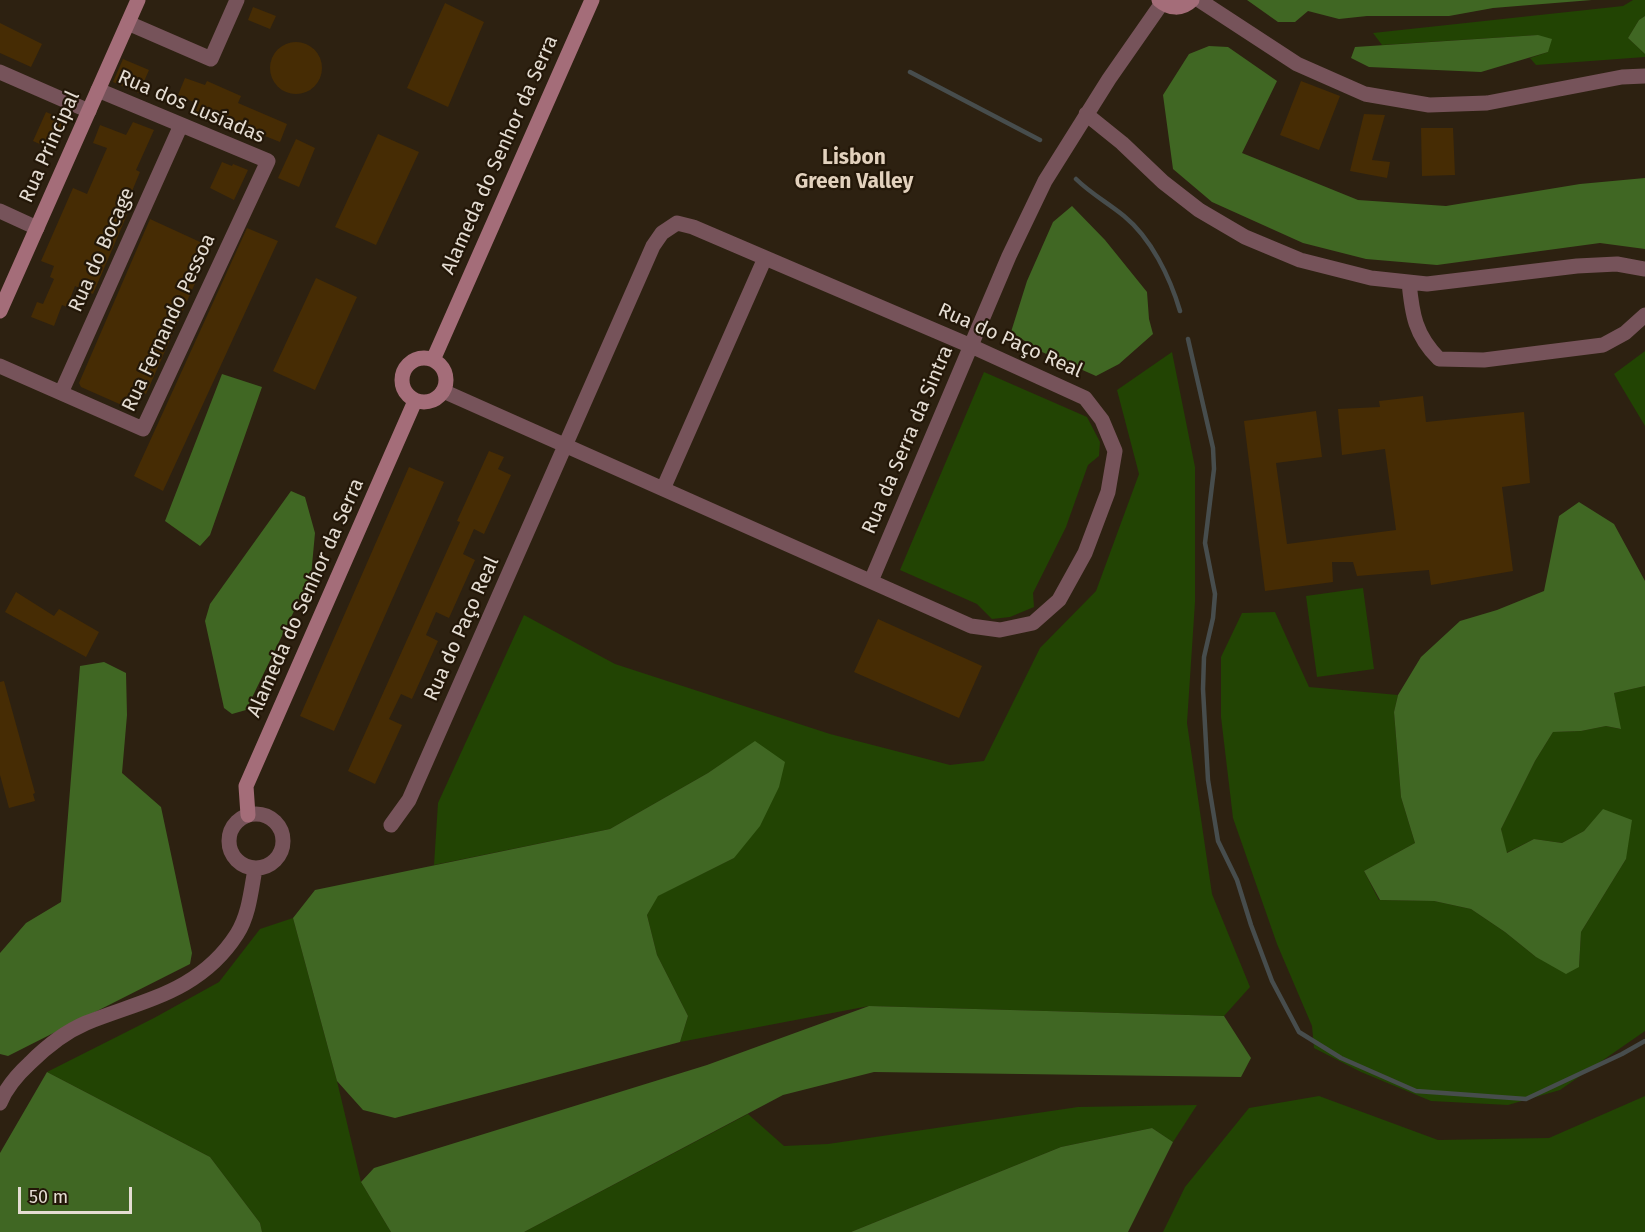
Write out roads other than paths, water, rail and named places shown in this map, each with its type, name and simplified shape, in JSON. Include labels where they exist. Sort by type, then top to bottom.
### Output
[{"type":"street","name":"Rua Principal","points":[[0,311],[137,0]]},
{"type":"street","points":[[128,23],[211,58],[237,0]]},
{"type":"street","name":"Alameda do Senhor da Serra","points":[[433,360],[592,0]]},
{"type":"street","points":[[1160,2],[1170,7],[1179,7],[1192,0]]},
{"type":"street","points":[[1199,0],[1297,64],[1365,94],[1418,104],[1487,103],[1622,77],[1645,76]]},
{"type":"street","name":"Rua da Serra da Sintra","points":[[871,581],[1009,256],[1045,181],[1160,2]]},
{"type":"street","points":[[0,72],[89,111]]},
{"type":"street","name":"Rua dos Lusíadas","points":[[98,90],[268,161]]},
{"type":"street","points":[[1086,114],[1198,210],[1245,237],[1300,260],[1371,278],[1427,284],[1576,266],[1617,264],[1645,269]]},
{"type":"street","name":"Rua do Bocage","points":[[62,393],[181,125]]},
{"type":"street","name":"Rua Fernando Pessoa","points":[[0,366],[143,429],[268,161]]},
{"type":"street","points":[[0,211],[37,228]]},
{"type":"street","name":"Rua do Paço Real","points":[[391,825],[410,800],[565,445],[653,246],[662,233],[677,223],[971,346],[1085,398],[1102,420],[1115,450],[1108,492],[1085,553],[1059,600],[1033,623],[1000,630],[970,626],[871,581],[663,489],[565,445],[443,391]]},
{"type":"street","points":[[663,489],[765,258]]},
{"type":"street","points":[[1409,282],[1411,310],[1424,344],[1439,359],[1484,360],[1603,345],[1625,333],[1645,315]]},
{"type":"street","points":[[415,359],[433,360],[445,373],[446,382],[443,391],[431,401],[415,401],[403,388],[401,380],[403,371],[415,359]]},
{"type":"street","name":"Alameda do Senhor da Serra","points":[[248,815],[246,786],[415,401]]},
{"type":"street","points":[[258,814],[275,822],[281,831],[283,840],[281,851],[275,860],[266,867],[255,869],[245,867],[236,860],[230,851],[228,840],[231,829],[238,820],[248,815],[258,814]]},
{"type":"street","points":[[0,1103],[19,1074],[40,1053],[61,1038],[84,1024],[160,997],[192,979],[216,961],[237,934],[245,916],[255,869]]},
{"type":"waterway","points":[[910,72],[1040,140]]},
{"type":"waterway","points":[[1076,179],[1124,216],[1143,235],[1165,272],[1180,311]]},
{"type":"waterway","points":[[1188,339],[1213,448],[1214,469],[1205,543],[1215,594],[1213,618],[1204,657],[1203,689],[1208,780],[1218,841],[1237,880],[1272,981],[1299,1032],[1341,1058],[1416,1091],[1526,1099],[1645,1041]]},
{"type":"district","name":"Lisbon Green Valley","points":[[854,170]]}]
